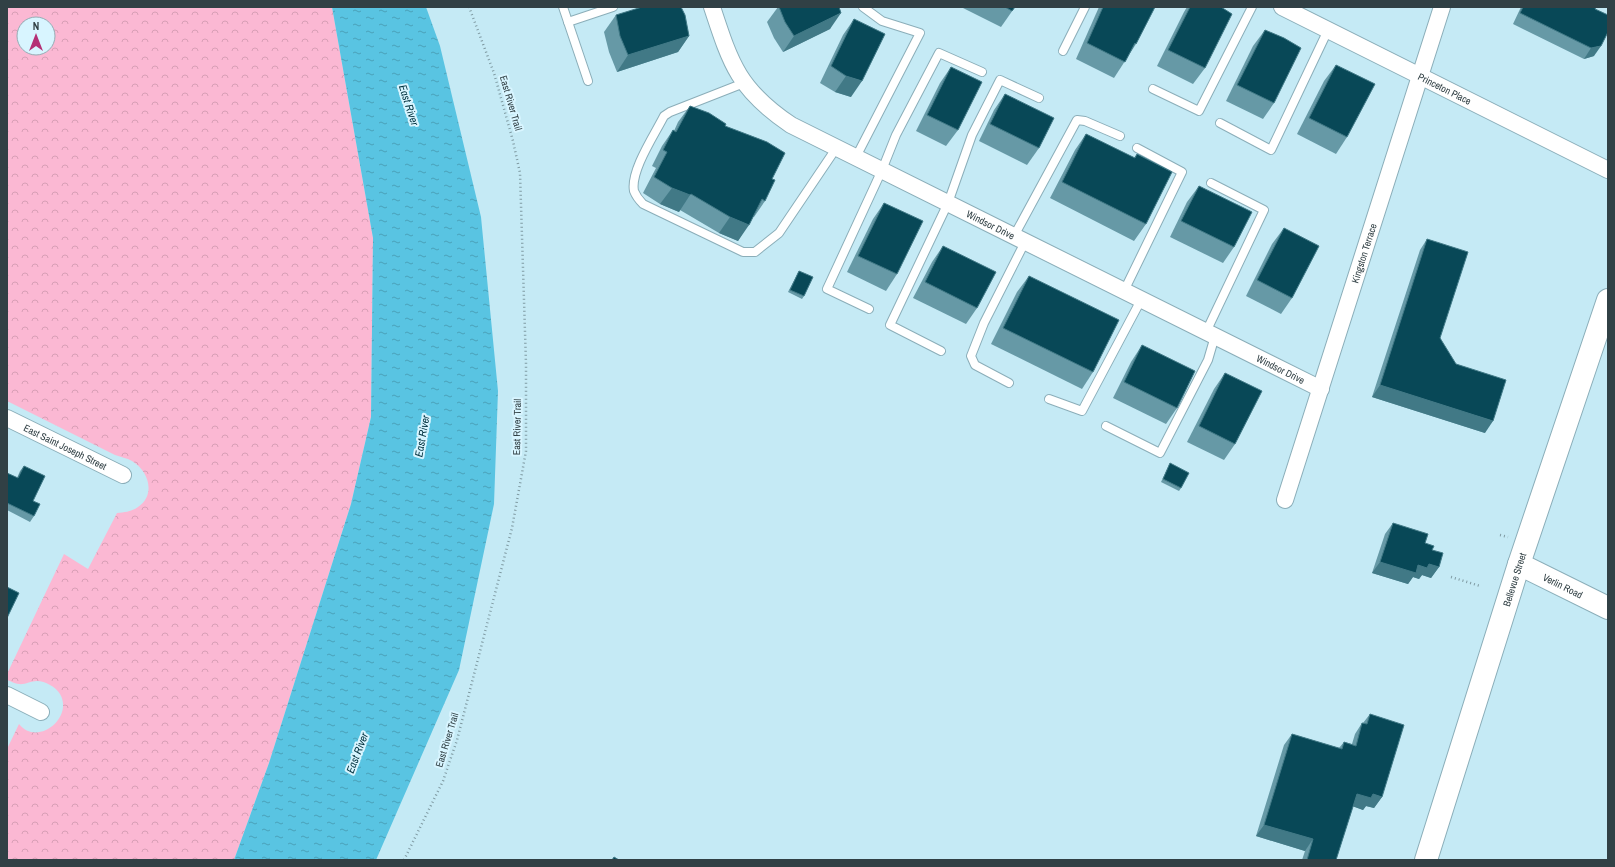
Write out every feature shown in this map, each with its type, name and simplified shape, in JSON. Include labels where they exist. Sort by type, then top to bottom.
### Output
[{"type":"street","name":"Princeton Place","points":[[1282,7],[1608,170]]},
{"type":"street","name":"Kingston Terrace","points":[[1285,500],[1442,7]]},
{"type":"street","name":"Windsor Drive","points":[[715,8],[726,52],[744,82],[752,94],[771,111],[791,125],[1321,389]]},
{"type":"street","name":"Bellevue Street","points":[[1426,860],[1519,564],[1608,300]]},
{"type":"street","name":"East Saint Joseph Street","points":[[7,418],[123,475]]},
{"type":"street","name":"Verlin Road","points":[[1519,564],[1608,608]]},
{"type":"street","points":[[7,695],[41,712]]},
{"type":"lane","points":[[563,7],[588,81]]},
{"type":"lane","points":[[568,22],[613,7]]},
{"type":"lane","points":[[856,157],[920,33],[882,21],[863,7]]},
{"type":"lane","points":[[1063,51],[1085,7]]},
{"type":"lane","points":[[1153,89],[1199,111],[1252,7]]},
{"type":"lane","points":[[1220,123],[1271,150],[1328,30]]},
{"type":"lane","points":[[869,309],[828,289],[882,170],[896,135],[939,53],[982,72]]},
{"type":"lane","points":[[941,351],[890,325],[948,203],[972,135],[1000,80],[1039,98]]},
{"type":"lane","points":[[744,82],[670,112],[664,116],[635,174],[634,190],[637,198],[643,204],[743,252],[755,252],[779,233],[837,147]]},
{"type":"lane","points":[[1009,383],[975,365],[971,356],[1020,239],[1077,120],[1085,121],[1120,136]]},
{"type":"lane","points":[[1124,291],[1182,172],[1137,148]]},
{"type":"lane","points":[[1106,426],[1160,453],[1208,360],[1211,334],[1264,210],[1211,183]]},
{"type":"lane","points":[[1049,399],[1082,411],[1141,300]]},
{"type":"path","name":"East River Trail","points":[[404,860],[443,782],[457,740],[512,528],[526,451],[526,364],[520,173],[513,141],[494,73],[469,7]]},
{"type":"path","points":[[1451,577],[1480,586]]},
{"type":"green space","points":[[7,7],[332,7],[373,238],[371,417],[351,504],[269,763],[234,860],[7,860],[7,749],[19,724],[27,730],[35,732],[44,731],[52,727],[58,720],[62,712],[63,703],[58,691],[50,685],[37,681],[16,684],[7,680],[7,674],[64,554],[88,569],[117,513],[135,509],[144,502],[147,496],[148,483],[143,471],[132,461],[115,455],[7,401]]},
{"type":"water","name":"East River","points":[[332,7],[426,7],[440,46],[481,217],[498,391],[494,504],[459,670],[376,860],[234,860],[269,763],[351,504],[371,417],[373,238]]},
{"type":"building","points":[[642,7],[681,7],[685,15],[689,36],[628,55],[620,36],[616,15]]},
{"type":"building","points":[[779,7],[839,7],[841,13],[794,36],[785,22]]},
{"type":"building","points":[[1005,7],[1015,7],[1012,11]]},
{"type":"building","points":[[1103,7],[1155,7],[1125,62],[1087,43]]},
{"type":"building","points":[[1190,7],[1221,7],[1232,14],[1205,68],[1168,50]]},
{"type":"building","points":[[1523,7],[1596,7],[1595,9],[1608,15],[1608,32],[1601,46],[1591,48],[1520,13]]},
{"type":"building","points":[[854,19],[885,34],[862,81],[846,76],[831,66]]},
{"type":"building","points":[[1265,30],[1284,38],[1301,48],[1274,103],[1237,85]]},
{"type":"building","points":[[1336,65],[1375,84],[1347,137],[1309,118]]},
{"type":"building","points":[[951,67],[982,82],[958,130],[927,115]]},
{"type":"building","points":[[1005,94],[1054,118],[1039,148],[990,124]]},
{"type":"building","points":[[690,106],[709,113],[726,124],[725,126],[767,142],[785,153],[772,179],[775,180],[765,201],[762,199],[749,225],[730,217],[691,194],[690,195],[672,188],[654,177],[667,152],[663,150],[673,130],[676,132]]},
{"type":"building","points":[[1086,134],[1135,158],[1137,154],[1172,172],[1146,224],[1062,182]]},
{"type":"building","points":[[1199,186],[1252,212],[1234,247],[1181,221]]},
{"type":"building","points":[[884,203],[923,221],[897,274],[858,256]]},
{"type":"building","points":[[1284,228],[1319,246],[1292,298],[1257,280]]},
{"type":"building","points":[[1427,239],[1468,252],[1440,338],[1456,364],[1506,380],[1493,421],[1380,385]]},
{"type":"building","points":[[943,246],[996,272],[977,308],[925,282]]},
{"type":"building","points":[[799,271],[813,277],[804,296],[790,290]]},
{"type":"building","points":[[1029,276],[1119,320],[1093,372],[1003,328]]},
{"type":"building","points":[[1142,345],[1195,371],[1177,408],[1124,382]]},
{"type":"building","points":[[1225,373],[1262,391],[1235,444],[1199,426]]},
{"type":"building","points":[[1170,463],[1189,473],[1181,488],[1163,479]]},
{"type":"building","points":[[24,466],[45,476],[33,501],[40,504],[34,516],[7,503],[7,473],[18,478]]},
{"type":"building","points":[[1393,523],[1428,534],[1425,543],[1434,546],[1432,550],[1443,553],[1439,567],[1429,564],[1427,568],[1418,565],[1416,573],[1380,562]]},
{"type":"building","points":[[7,587],[19,593],[7,618]]},
{"type":"building","points":[[1370,714],[1404,725],[1382,797],[1373,794],[1371,798],[1357,794],[1336,860],[1307,860],[1313,839],[1264,825],[1292,734],[1342,749],[1344,742],[1356,746],[1362,723],[1367,724]]},
{"type":"building","points":[[614,857],[619,860],[612,860]]}]
